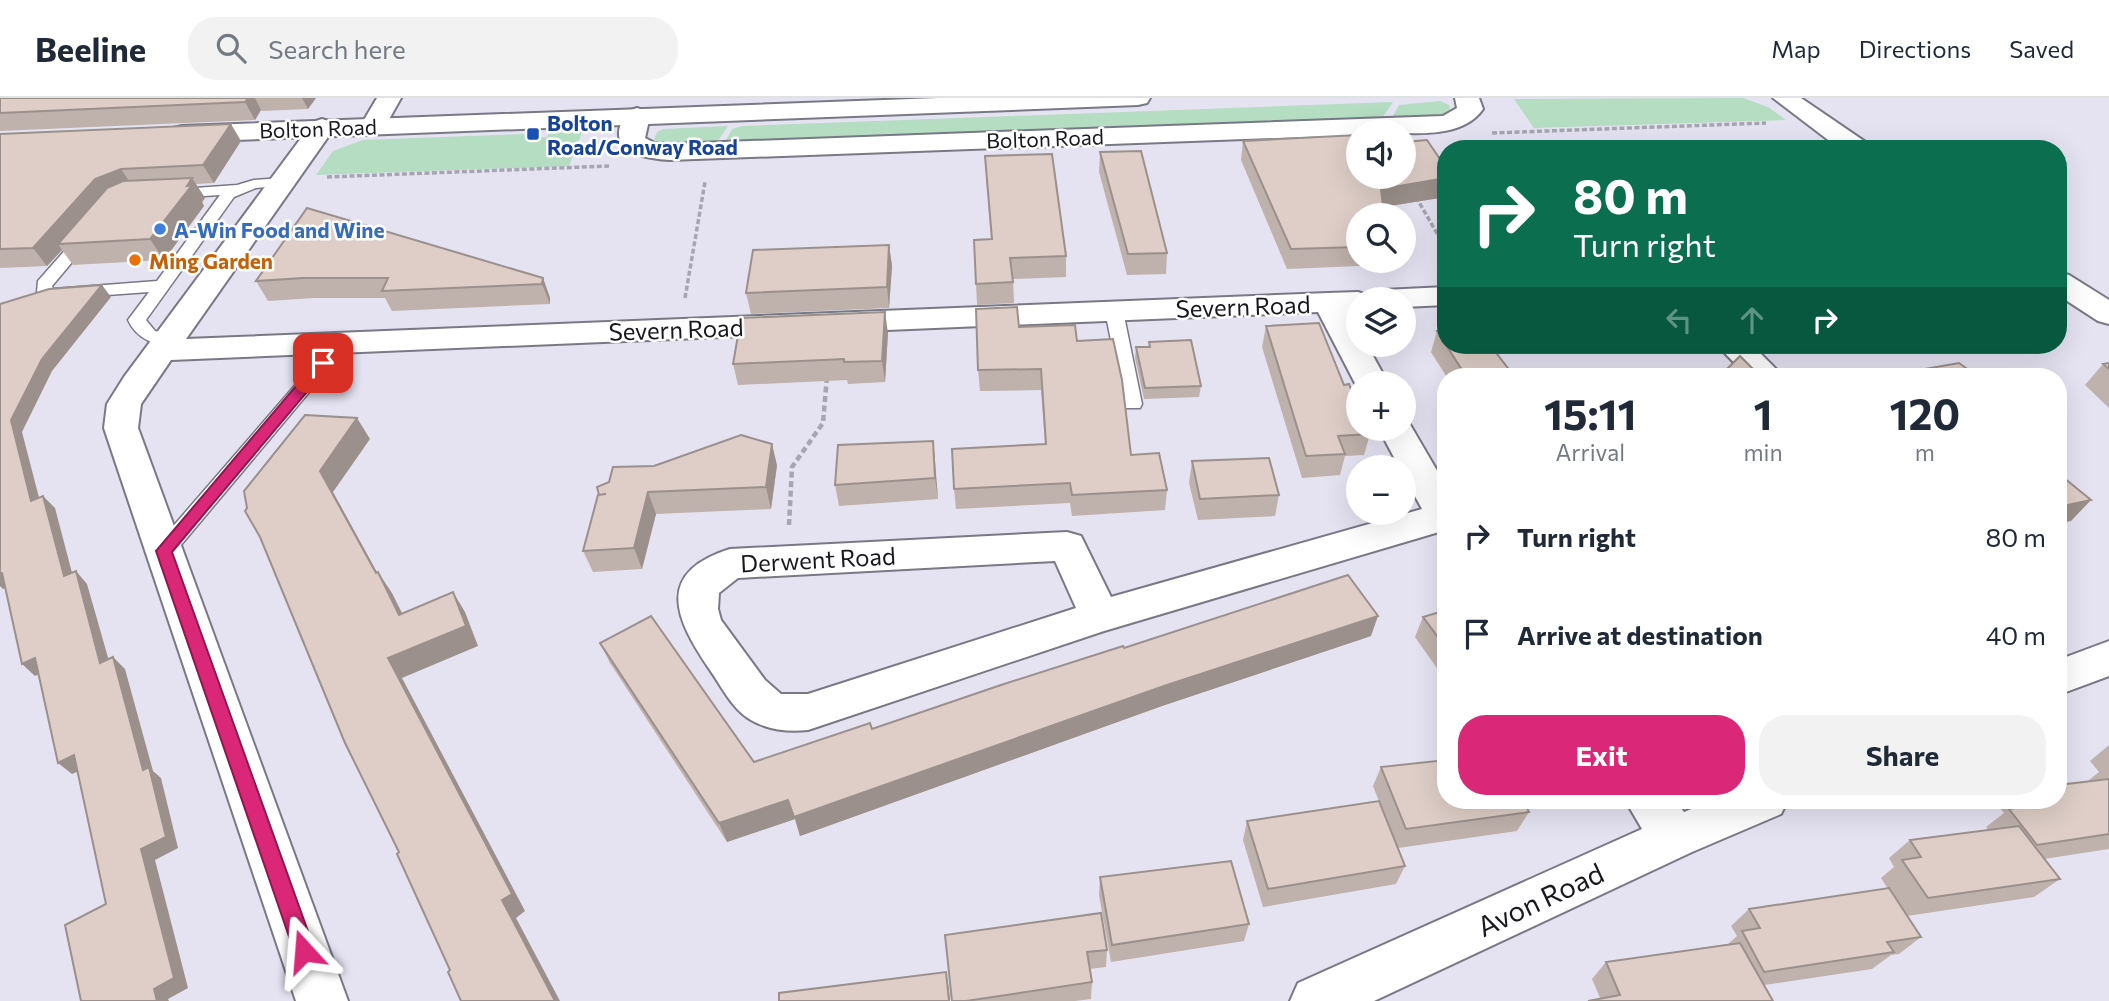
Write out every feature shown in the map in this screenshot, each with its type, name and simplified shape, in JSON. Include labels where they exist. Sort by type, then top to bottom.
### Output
[{"type":"street","points":[[374,125],[389,98]]},
{"type":"street","name":"Bolton Road","points":[[161,135],[1138,98]]},
{"type":"street","name":"Bolton Road","points":[[637,116],[631,134],[632,141],[639,147],[653,151],[710,150],[1443,124],[1466,116],[1470,109],[1467,98]]},
{"type":"street","points":[[1785,98],[1845,140]]},
{"type":"street","points":[[322,127],[124,404],[121,428],[322,1001]]},
{"type":"street","points":[[2067,287],[2109,314]]},
{"type":"street","points":[[1416,297],[1437,296]]},
{"type":"street","points":[[1343,301],[1367,371]]},
{"type":"street","name":"Severn Road","points":[[166,344],[341,343],[1343,301]]},
{"type":"street","points":[[1743,354],[1757,368]]},
{"type":"street","points":[[1402,441],[1437,506]]},
{"type":"street","name":"Derwent Road","points":[[1100,617],[1067,546],[730,564],[708,578],[700,588],[696,601],[696,613],[702,626],[750,695],[766,707],[783,714],[807,712],[1100,617],[1437,521]]},
{"type":"street","name":"Avon Road","points":[[1328,999],[1661,818],[1713,809]]},
{"type":"lane","points":[[166,344],[146,335],[137,320],[229,194],[254,184],[282,182]]},
{"type":"lane","points":[[159,194],[237,190]]},
{"type":"lane","points":[[96,224],[44,285],[45,292],[51,294],[162,286]]},
{"type":"lane","points":[[1114,311],[1133,404]]},
{"type":"lane","points":[[164,551],[341,343]]},
{"type":"path","points":[[1486,133],[1818,121]]},
{"type":"path","points":[[680,329],[710,150]]},
{"type":"path","points":[[1416,196],[1437,233]]},
{"type":"path","points":[[787,561],[792,467],[823,423],[831,323]]},
{"type":"green space","points":[[1743,98],[1768,107],[1786,120],[1534,128],[1514,99]]},
{"type":"green space","points":[[1440,101],[1449,105],[1450,109],[1439,117],[1392,119],[1399,105]]},
{"type":"green space","points":[[1393,102],[1381,119],[1346,119],[1346,122],[723,146],[732,129],[742,126]]},
{"type":"green space","points":[[728,126],[715,145],[667,146],[654,139],[657,132],[663,129]]},
{"type":"green space","points":[[582,132],[569,166],[316,175],[333,151],[363,140],[525,134],[525,138],[547,137],[549,133]]},
{"type":"building","points":[[0,98],[248,98],[245,102],[0,113]]},
{"type":"building","points":[[231,124],[203,165],[121,169],[95,179],[33,248],[0,249],[0,134]]},
{"type":"building","points":[[1346,136],[1346,189],[1381,189],[1383,203],[1346,203],[1346,247],[1291,249],[1243,141]]},
{"type":"building","points":[[1427,140],[1437,155],[1437,180],[1416,183],[1416,141]]},
{"type":"building","points":[[1141,151],[1167,253],[1128,254],[1100,152]]},
{"type":"building","points":[[1052,154],[1066,256],[1010,258],[1013,282],[976,284],[974,240],[992,239],[985,156]]},
{"type":"building","points":[[192,178],[187,186],[192,185],[150,239],[58,244],[107,188],[123,181]]},
{"type":"building","points":[[307,208],[543,278],[542,284],[382,291],[388,278],[256,281]]},
{"type":"building","points":[[889,245],[887,287],[746,293],[753,250]]},
{"type":"building","points":[[102,285],[42,359],[11,420],[31,501],[43,496],[64,576],[76,571],[100,663],[113,657],[143,770],[149,767],[166,837],[141,849],[174,978],[154,989],[157,1001],[81,1001],[65,925],[106,904],[74,755],[58,763],[35,658],[22,664],[0,573],[0,304],[49,289]]},
{"type":"building","points":[[1017,307],[1019,327],[1075,325],[1077,341],[1113,339],[1122,380],[1131,455],[1159,453],[1167,490],[1072,495],[1070,483],[954,489],[952,449],[1046,444],[1041,369],[978,370],[976,309]]},
{"type":"building","points":[[885,312],[882,361],[844,362],[844,359],[733,364],[741,318]]},
{"type":"building","points":[[1319,323],[1346,385],[1346,436],[1338,436],[1345,454],[1306,456],[1266,326]]},
{"type":"building","points":[[1191,340],[1201,386],[1145,388],[1136,347],[1150,347],[1149,342]]},
{"type":"building","points":[[1452,354],[1497,354],[1508,368],[1461,368]]},
{"type":"building","points":[[1740,356],[1752,368],[1728,368]]},
{"type":"building","points":[[1959,363],[1966,368],[1931,368]]},
{"type":"building","points":[[305,415],[357,418],[320,471],[376,573],[378,572],[399,615],[453,592],[466,626],[388,658],[512,894],[502,900],[555,1001],[461,1001],[448,972],[450,970],[397,854],[399,852],[345,743],[260,537],[245,511],[247,508],[244,491]]},
{"type":"building","points":[[741,435],[772,444],[766,487],[648,492],[634,548],[583,551],[599,495],[597,487],[609,482],[613,467],[654,466]]},
{"type":"building","points":[[933,441],[935,478],[835,485],[838,445]]},
{"type":"building","points":[[1269,458],[1279,495],[1200,499],[1192,461]]},
{"type":"building","points":[[2067,480],[2091,500],[2067,505]]},
{"type":"building","points":[[1348,575],[1378,616],[1164,686],[794,817],[788,800],[719,823],[600,643],[651,616],[754,762],[870,723],[872,729],[1001,685]]},
{"type":"building","points":[[1437,613],[1437,636],[1423,617]]},
{"type":"building","points":[[1437,761],[1437,809],[1528,809],[1529,812],[1406,829],[1381,767]]},
{"type":"building","points":[[2109,779],[2109,834],[2037,845],[2009,809],[2067,809],[2067,784]]},
{"type":"building","points":[[1379,801],[1405,866],[1268,889],[1247,821]]},
{"type":"building","points":[[2019,826],[2060,879],[1928,898],[1902,860],[1921,857],[1910,840]]},
{"type":"building","points":[[1231,861],[1249,924],[1112,945],[1100,877]]},
{"type":"building","points":[[1889,888],[1921,937],[1887,942],[1894,952],[1764,972],[1742,931],[1760,928],[1749,909]]},
{"type":"building","points":[[1101,913],[1107,950],[1087,952],[1092,982],[952,1001],[945,935]]},
{"type":"building","points":[[1740,943],[1773,1001],[1588,1001],[1620,995],[1606,962]]},
{"type":"building","points":[[946,972],[949,1001],[779,1001],[779,993]]},
{"type":"place","name":"Bolton Road/Conway Road","points":[[533,134]]},
{"type":"place","name":"A-Win Food and Wine","points":[[160,229]]},
{"type":"place","name":"Ming Garden","points":[[135,260]]},
{"type":"route","points":[[304,951],[164,551],[323,363]]}]
